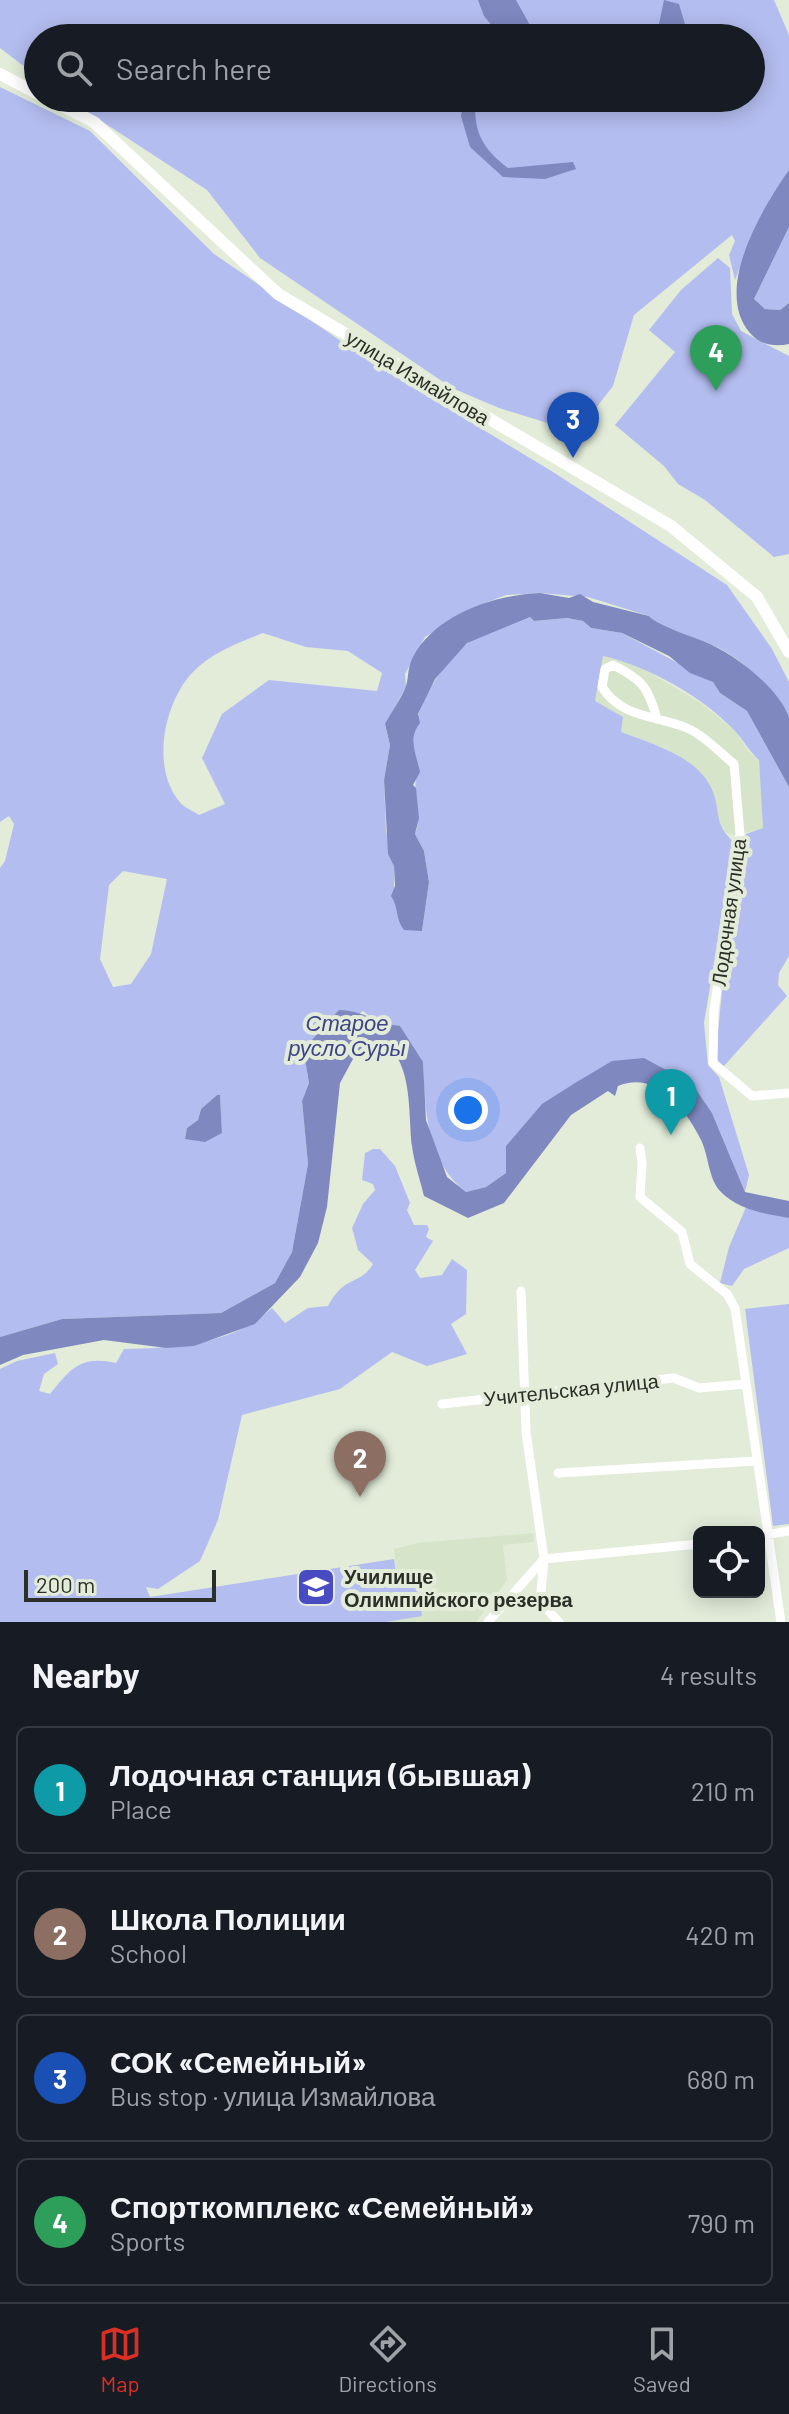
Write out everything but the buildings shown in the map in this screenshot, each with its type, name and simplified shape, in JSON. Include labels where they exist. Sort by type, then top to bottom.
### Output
[{"type":"main road","points":[[0,74],[24,87]]},
{"type":"main road","name":"улица Измайлова","points":[[74,112],[94,122],[278,294],[671,526],[757,597],[789,652]]},
{"type":"street","name":"Лодочная улица","points":[[657,719],[650,695],[639,678],[613,665],[605,669],[602,687],[611,700],[645,718],[691,729],[734,764],[740,834],[714,1010],[713,1063],[752,1096],[789,1093]]},
{"type":"street","points":[[640,1148],[640,1197],[682,1232],[690,1264],[727,1294],[735,1308],[762,1526]]},
{"type":"street","points":[[521,1291],[526,1432],[544,1559],[540,1602],[559,1622]]},
{"type":"street","name":"Учительская улица","points":[[442,1404],[674,1378],[699,1388],[746,1384]]},
{"type":"street","points":[[558,1473],[756,1461]]},
{"type":"street","points":[[765,1535],[789,1531]]},
{"type":"street","points":[[488,1622],[544,1559],[693,1545]]},
{"type":"street","points":[[765,1545],[781,1622]]},
{"type":"shaded area","points":[[0,0],[774,0],[789,35],[789,170],[754,232],[735,280],[729,255],[735,241],[732,235],[634,315],[613,386],[596,408],[595,424],[580,433],[499,408],[452,388],[260,258],[207,190],[87,112],[765,112],[765,24],[24,24],[24,66],[0,48]]},
{"type":"shaded area","points":[[0,87],[24,99],[24,112],[51,112],[90,131],[214,254],[373,363],[553,472],[727,585],[772,649],[789,682],[789,719],[763,683],[730,654],[666,627],[649,616],[588,597],[540,593],[506,595],[475,607],[425,637],[405,674],[406,687],[385,725],[390,745],[384,780],[386,831],[394,866],[394,900],[422,931],[429,882],[424,851],[415,834],[418,817],[415,785],[419,766],[414,751],[414,735],[417,718],[433,683],[467,643],[497,628],[530,617],[534,621],[567,618],[583,621],[591,628],[622,633],[713,682],[720,693],[747,711],[789,787],[789,956],[779,973],[778,985],[787,996],[724,1066],[715,1060],[724,972],[746,834],[763,828],[759,760],[722,718],[691,695],[638,667],[603,656],[595,701],[623,717],[621,732],[674,753],[698,770],[713,792],[723,830],[734,842],[704,1023],[708,1065],[719,1077],[749,1175],[745,1192],[712,1113],[612,1061],[506,1173],[486,1187],[466,1192],[453,1179],[435,1150],[427,1116],[423,1062],[363,1011],[305,1058],[309,1083],[302,1101],[308,1164],[292,1252],[275,1283],[221,1313],[62,1319],[0,1337],[0,868],[5,861],[14,824],[9,816],[0,822]],"holes":[[[263,633],[306,647],[348,651],[382,673],[377,691],[269,680],[222,714],[202,758],[225,804],[199,815],[186,807],[170,787],[163,753],[168,718],[182,686],[208,660]],[[123,871],[167,879],[151,954],[131,984],[113,987],[100,959],[109,885]],[[220,1095],[222,1133],[185,1139],[187,1128],[198,1120],[201,1109]]]},
{"type":"shaded area","points":[[789,227],[789,303],[780,310],[765,309],[754,299]]},
{"type":"shaded area","points":[[718,258],[730,268],[732,314],[741,331],[789,356],[789,554],[774,557],[705,500],[678,484],[664,466],[615,425],[675,352],[649,330],[681,290]]},
{"type":"shaded area","points":[[603,655],[640,667],[702,704],[736,732],[747,750],[759,760],[763,829],[734,835],[721,831],[713,792],[668,749],[621,732],[594,701]]},
{"type":"shaded area","points":[[380,1149],[395,1166],[410,1203],[407,1210],[414,1225],[427,1225],[429,1229],[426,1237],[433,1241],[415,1270],[420,1278],[442,1275],[452,1259],[467,1270],[466,1314],[451,1324],[467,1354],[427,1366],[392,1352],[340,1389],[242,1415],[218,1520],[200,1561],[158,1589],[146,1587],[150,1597],[394,1559],[397,1577],[417,1574],[422,1616],[386,1622],[0,1622],[0,1369],[17,1361],[55,1353],[58,1364],[44,1374],[39,1391],[50,1394],[78,1366],[94,1361],[116,1363],[124,1349],[184,1345],[222,1337],[239,1330],[272,1308],[285,1323],[308,1308],[328,1306],[340,1289],[363,1275],[373,1264],[358,1250],[352,1228],[363,1204],[375,1190],[373,1184],[362,1180],[365,1153]]},
{"type":"shaded area","points":[[746,1207],[789,1218],[789,1248],[744,1269],[732,1286],[720,1283],[729,1247]]},
{"type":"shaded area","points":[[789,1304],[789,1524],[773,1526],[745,1309]]},
{"type":"shaded area","points":[[533,1533],[534,1542],[503,1545],[507,1580],[476,1622],[386,1622],[422,1615],[416,1574],[397,1577],[394,1549],[418,1543]]},
{"type":"water","points":[[478,0],[516,0],[529,24],[491,24]]},
{"type":"water","points":[[664,0],[679,4],[685,24],[659,24]]},
{"type":"water","points":[[462,112],[475,112],[481,138],[492,154],[508,168],[573,162],[576,169],[545,179],[503,177],[470,147]]},
{"type":"water","points":[[789,170],[789,227],[754,299],[765,309],[780,310],[789,303],[789,344],[773,345],[763,343],[750,333],[740,315],[737,295],[739,273],[755,228]]},
{"type":"water","points":[[540,593],[569,598],[580,594],[593,602],[649,616],[666,627],[715,646],[754,672],[776,695],[789,718],[789,787],[747,711],[720,693],[713,682],[690,673],[669,656],[622,633],[591,628],[583,621],[567,618],[534,621],[530,617],[467,643],[435,679],[418,714],[420,723],[413,741],[420,772],[413,785],[416,788],[419,818],[415,834],[424,851],[429,882],[422,931],[404,930],[391,896],[395,886],[394,866],[388,854],[384,780],[390,745],[385,724],[404,690],[413,657],[436,629],[451,618],[486,603]]},
{"type":"water","name":"Старое русло Суры","points":[[339,1010],[357,1012],[400,1026],[423,1062],[426,1120],[447,1177],[466,1192],[486,1187],[506,1173],[506,1146],[542,1104],[612,1061],[644,1058],[692,1084],[712,1113],[745,1192],[789,1201],[789,1218],[744,1207],[721,1192],[714,1181],[704,1146],[687,1117],[657,1088],[632,1082],[618,1086],[615,1096],[608,1091],[571,1115],[504,1203],[468,1218],[424,1196],[413,1152],[404,1074],[391,1049],[380,1041],[353,1059],[340,1083],[327,1207],[318,1243],[300,1277],[255,1324],[194,1346],[166,1348],[104,1340],[23,1355],[0,1365],[0,1337],[62,1319],[221,1313],[275,1283],[292,1252],[308,1164],[302,1101],[309,1083],[305,1059],[312,1040]]},
{"type":"water","points":[[220,1095],[222,1133],[205,1142],[185,1139],[187,1128],[198,1120],[201,1109]]},
{"type":"place","name":"Спорткомплекс «Семейный»","points":[[716,391]]},
{"type":"place","name":"СОК «Семейный»","points":[[573,458]]},
{"type":"place","name":"Лодочная станция (бывшая)","points":[[671,1135]]},
{"type":"place","name":"Школа Полиции","points":[[360,1497]]},
{"type":"place","name":"Училище Олимпийского резерва","points":[[316,1587]]}]
